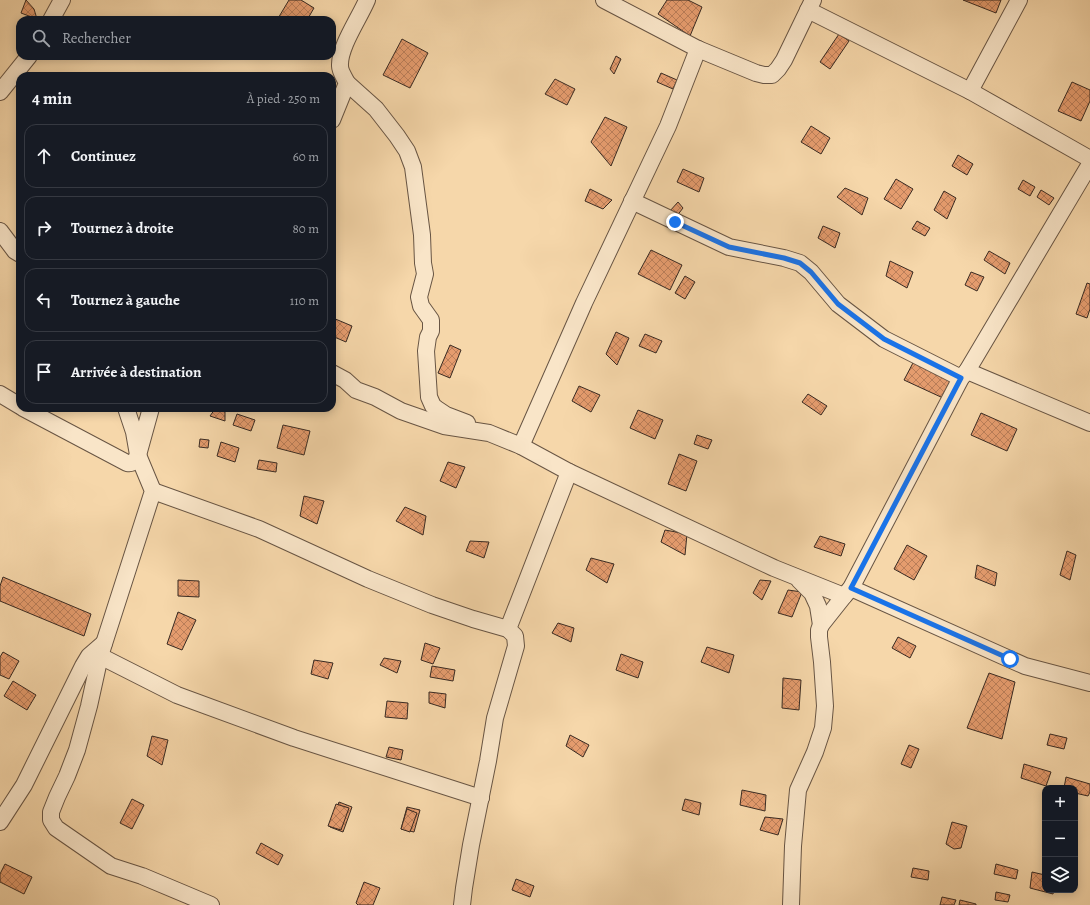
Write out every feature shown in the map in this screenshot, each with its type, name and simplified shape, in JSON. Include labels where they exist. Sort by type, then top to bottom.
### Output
[{"type":"street","points":[[53,16],[62,0]]},
{"type":"street","points":[[367,0],[346,41],[341,54],[340,68],[347,84],[376,109],[400,141],[407,151],[414,167],[425,274],[419,297],[421,306],[431,320],[431,331],[428,337],[426,351],[429,397],[433,406],[446,415],[521,446],[569,472],[774,568],[847,592],[1025,666],[1090,683]]},
{"type":"street","points":[[604,0],[698,49],[764,75],[772,75],[778,69],[784,60],[811,5],[970,91],[1090,160]]},
{"type":"street","points":[[970,91],[1019,0]]},
{"type":"street","points":[[521,446],[584,303],[668,126],[698,49]]},
{"type":"street","points":[[16,72],[26,60]]},
{"type":"street","points":[[0,92],[16,72]]},
{"type":"street","points":[[336,110],[347,84]]},
{"type":"street","points":[[791,905],[793,846],[798,790],[815,752],[823,728],[825,706],[819,637],[821,625],[847,592],[964,374],[1090,164]]},
{"type":"street","points":[[632,201],[729,247],[784,258],[800,263],[811,272],[838,304],[884,339],[964,374],[1090,423]]},
{"type":"street","points":[[0,231],[16,251]]},
{"type":"street","points":[[0,244],[16,252]]},
{"type":"street","points":[[336,375],[345,380],[356,390],[401,411],[444,426],[489,434]]},
{"type":"street","points":[[0,394],[16,404]]},
{"type":"street","points":[[31,412],[127,463],[133,463],[138,455],[151,412]]},
{"type":"street","points":[[127,412],[134,432],[138,455],[153,491],[102,649],[77,750],[67,776],[56,797],[51,812],[51,820],[56,828],[111,866],[142,876],[211,905]]},
{"type":"street","points":[[508,629],[569,472]]},
{"type":"street","points":[[153,491],[259,529],[368,579],[432,605],[508,629],[515,636],[516,646],[495,718],[466,874],[462,905]]},
{"type":"street","points":[[796,576],[812,593],[818,606],[821,625]]},
{"type":"street","points":[[102,649],[177,695],[294,738],[481,798]]},
{"type":"street","points":[[0,822],[6,803],[24,785],[88,656],[102,649]]},
{"type":"building","points":[[26,0],[34,9],[36,16],[29,16],[21,13]]},
{"type":"building","points":[[289,0],[301,0],[314,8],[309,16],[279,16]]},
{"type":"building","points":[[667,0],[688,0],[702,7],[690,36],[658,14]]},
{"type":"building","points":[[963,0],[1001,0],[996,13]]},
{"type":"building","points":[[839,34],[849,41],[830,69],[820,62]]},
{"type":"building","points":[[402,39],[428,53],[410,88],[383,75]]},
{"type":"building","points":[[616,56],[621,59],[614,74],[610,69]]},
{"type":"building","points":[[661,73],[677,80],[673,89],[657,82]]},
{"type":"building","points":[[555,79],[575,89],[567,105],[545,94]]},
{"type":"building","points":[[1072,82],[1090,90],[1090,101],[1081,121],[1058,111]]},
{"type":"building","points":[[605,117],[627,127],[611,166],[591,142]]},
{"type":"building","points":[[811,126],[830,138],[821,154],[801,142]]},
{"type":"building","points":[[958,155],[973,164],[967,175],[952,166]]},
{"type":"building","points":[[683,169],[704,178],[699,192],[677,182]]},
{"type":"building","points":[[896,179],[913,189],[901,209],[884,199]]},
{"type":"building","points":[[1023,180],[1035,187],[1030,196],[1018,189]]},
{"type":"building","points":[[845,188],[868,198],[862,215],[837,197]]},
{"type":"building","points":[[590,189],[612,200],[603,209],[585,201]]},
{"type":"building","points":[[1041,190],[1054,198],[1049,205],[1037,197]]},
{"type":"building","points":[[944,191],[956,198],[947,219],[934,210]]},
{"type":"building","points":[[678,202],[683,208],[676,217],[669,212]]},
{"type":"building","points":[[917,221],[930,228],[925,236],[912,229]]},
{"type":"building","points":[[823,226],[840,233],[835,248],[818,238]]},
{"type":"building","points":[[651,250],[682,265],[670,290],[638,274]]},
{"type":"building","points":[[989,251],[1010,263],[1005,274],[984,260]]},
{"type":"building","points":[[890,261],[913,272],[907,288],[886,276]]},
{"type":"building","points":[[971,272],[984,277],[977,291],[965,285]]},
{"type":"building","points":[[685,276],[695,282],[685,299],[675,293]]},
{"type":"building","points":[[1087,283],[1090,284],[1090,309],[1087,318],[1076,314]]},
{"type":"building","points":[[336,319],[352,326],[346,342],[336,338]]},
{"type":"building","points":[[616,332],[629,338],[617,365],[606,354]]},
{"type":"building","points":[[645,334],[662,341],[656,353],[639,346]]},
{"type":"building","points":[[450,345],[461,350],[450,378],[438,373]]},
{"type":"building","points":[[914,361],[953,379],[943,398],[904,380]]},
{"type":"building","points":[[579,386],[600,395],[591,412],[572,401]]},
{"type":"building","points":[[808,394],[827,406],[821,415],[802,402]]},
{"type":"building","points":[[638,410],[663,420],[655,439],[630,428]]},
{"type":"building","points":[[213,412],[225,412],[225,421],[210,416]]},
{"type":"building","points":[[981,413],[1017,429],[1007,451],[971,435]]},
{"type":"building","points":[[237,414],[255,420],[251,431],[233,425]]},
{"type":"building","points":[[283,425],[310,431],[304,455],[277,448]]},
{"type":"building","points":[[697,435],[712,440],[708,449],[694,444]]},
{"type":"building","points":[[200,439],[209,440],[208,448],[199,447]]},
{"type":"building","points":[[221,442],[239,448],[235,462],[217,456]]},
{"type":"building","points":[[679,454],[697,461],[686,491],[668,484]]},
{"type":"building","points":[[259,460],[277,463],[276,472],[257,469]]},
{"type":"building","points":[[448,462],[465,467],[456,488],[440,481]]},
{"type":"building","points":[[304,496],[324,501],[317,524],[300,516]]},
{"type":"building","points":[[405,507],[426,516],[423,535],[396,521]]},
{"type":"building","points":[[665,530],[687,534],[685,555],[661,542]]},
{"type":"building","points":[[820,536],[845,544],[841,556],[814,547]]},
{"type":"building","points":[[470,541],[489,542],[484,558],[466,551]]},
{"type":"building","points":[[907,545],[927,556],[914,580],[894,569]]},
{"type":"building","points":[[1067,551],[1076,555],[1070,580],[1060,575]]},
{"type":"building","points":[[591,558],[614,564],[607,583],[586,570]]},
{"type":"building","points":[[977,565],[997,573],[995,586],[975,578]]},
{"type":"building","points":[[3,577],[91,614],[84,636],[0,601],[0,586]]},
{"type":"building","points":[[178,580],[199,581],[199,597],[178,596]]},
{"type":"building","points":[[760,580],[771,581],[762,600],[753,593]]},
{"type":"building","points":[[788,590],[802,592],[792,617],[778,613]]},
{"type":"building","points":[[178,612],[196,620],[182,650],[167,644]]},
{"type":"building","points":[[558,623],[574,628],[571,642],[552,633]]},
{"type":"building","points":[[898,637],[916,646],[910,658],[892,648]]},
{"type":"building","points":[[425,643],[440,648],[433,664],[421,660]]},
{"type":"building","points":[[707,647],[734,655],[729,673],[701,662]]},
{"type":"building","points":[[3,652],[19,661],[9,679],[0,675],[0,657]]},
{"type":"building","points":[[621,654],[643,662],[638,678],[616,670]]},
{"type":"building","points":[[384,658],[401,661],[397,673],[380,665]]},
{"type":"building","points":[[314,660],[333,663],[328,679],[311,674]]},
{"type":"building","points":[[432,666],[455,670],[453,681],[430,677]]},
{"type":"building","points":[[989,673],[1015,682],[1002,739],[967,728]]},
{"type":"building","points":[[783,678],[801,680],[799,710],[782,708]]},
{"type":"building","points":[[13,681],[36,695],[27,710],[4,696]]},
{"type":"building","points":[[429,692],[446,694],[445,708],[429,703]]},
{"type":"building","points":[[387,701],[408,703],[407,719],[385,717]]},
{"type":"building","points":[[1050,734],[1067,738],[1064,749],[1047,745]]},
{"type":"building","points":[[570,735],[589,745],[583,757],[566,746]]},
{"type":"building","points":[[152,736],[168,740],[162,765],[147,756]]},
{"type":"building","points":[[909,745],[919,749],[911,768],[901,764]]},
{"type":"building","points":[[389,747],[403,750],[401,760],[386,757]]},
{"type":"building","points":[[1024,764],[1051,772],[1046,785],[1021,778]]},
{"type":"building","points":[[1066,777],[1090,784],[1090,792],[1088,796],[1078,794],[1078,785],[1065,785]]},
{"type":"building","points":[[742,790],[766,795],[765,811],[740,805]]},
{"type":"building","points":[[132,799],[144,805],[132,829],[120,823]]},
{"type":"building","points":[[685,799],[701,803],[699,815],[682,810]]},
{"type":"building","points":[[339,802],[352,807],[343,832],[330,827]]},
{"type":"building","points":[[336,804],[349,808],[341,830],[328,826]]},
{"type":"building","points":[[407,807],[420,810],[414,832],[401,829]]},
{"type":"building","points":[[407,809],[417,813],[410,832],[401,829]]},
{"type":"building","points":[[765,817],[783,819],[778,835],[760,830]]},
{"type":"building","points":[[952,822],[967,826],[961,848],[954,849],[946,844]]},
{"type":"building","points":[[261,843],[283,855],[278,865],[256,853]]},
{"type":"building","points":[[5,864],[32,877],[24,894],[0,882],[0,874]]},
{"type":"building","points":[[996,864],[1018,870],[1016,879],[994,874]]},
{"type":"building","points":[[913,868],[929,871],[928,880],[911,877]]},
{"type":"building","points":[[1032,872],[1042,874],[1042,891],[1030,888]]},
{"type":"building","points":[[516,879],[534,886],[530,897],[512,890]]},
{"type":"building","points":[[364,882],[380,888],[373,905],[358,905],[356,903]]},
{"type":"building","points":[[996,892],[1010,895],[1008,902],[995,900]]},
{"type":"building","points":[[942,897],[956,900],[954,905],[940,905]]},
{"type":"building","points":[[960,900],[976,904],[976,905],[959,905]]},
{"type":"route","points":[[675,222],[729,247],[766,256],[784,258],[800,263],[811,272],[838,304],[884,339],[961,378],[851,588],[1010,659]]}]
